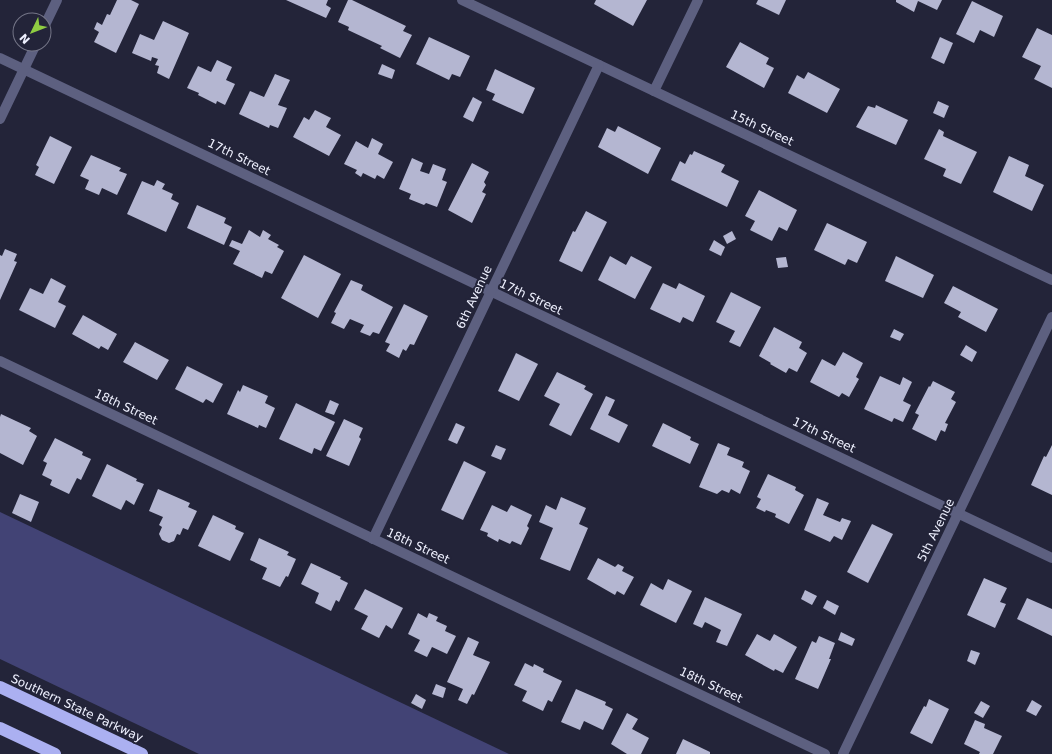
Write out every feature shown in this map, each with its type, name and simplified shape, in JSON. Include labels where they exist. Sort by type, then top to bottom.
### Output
[{"type":"highway","name":"Southern State Parkway","points":[[0,686],[142,754]]},
{"type":"highway","points":[[0,728],[55,754]]},
{"type":"street","points":[[51,12],[57,0]]},
{"type":"street","name":"15th Street","points":[[462,0],[1052,280]]},
{"type":"street","points":[[654,91],[698,0]]},
{"type":"street","points":[[0,118],[32,52]]},
{"type":"street","name":"17th Street","points":[[0,58],[1052,558]]},
{"type":"street","name":"6th Avenue","points":[[373,539],[599,65]]},
{"type":"street","name":"5th Avenue","points":[[843,754],[1052,317]]},
{"type":"street","name":"18th Street","points":[[0,361],[825,754]]},
{"type":"shaded area","points":[[0,512],[509,754],[199,754],[0,659]]},
{"type":"building","points":[[117,0],[131,0],[139,4],[116,53],[94,42],[99,32],[94,29],[97,22],[102,25],[107,14],[110,15]]},
{"type":"building","points":[[286,0],[328,0],[326,5],[331,8],[326,18]]},
{"type":"building","points":[[348,0],[352,0],[406,26],[403,31],[412,35],[400,58],[380,48],[382,46],[348,30],[349,27],[338,22]]},
{"type":"building","points":[[596,0],[647,0],[633,26],[594,4]]},
{"type":"building","points":[[758,0],[786,0],[779,15],[756,4]]},
{"type":"building","points":[[896,0],[942,0],[937,10],[918,1],[914,12],[896,2]]},
{"type":"building","points":[[972,1],[1003,16],[994,37],[980,30],[974,43],[956,34]]},
{"type":"building","points":[[163,21],[189,33],[169,79],[157,73],[159,66],[155,65],[158,59],[152,57],[151,61],[132,53],[140,34],[154,40]]},
{"type":"building","points":[[1037,28],[1052,35],[1052,88],[1034,79],[1041,66],[1022,57]]},
{"type":"building","points":[[429,37],[470,56],[460,77],[452,74],[449,80],[416,64]]},
{"type":"building","points":[[940,37],[953,43],[944,64],[931,58]]},
{"type":"building","points":[[740,42],[769,58],[766,64],[774,68],[764,88],[726,67]]},
{"type":"building","points":[[217,60],[232,67],[226,80],[235,84],[225,105],[217,101],[216,104],[198,95],[199,93],[187,88],[198,66],[211,72]]},
{"type":"building","points":[[382,64],[395,70],[392,79],[378,74]]},
{"type":"building","points":[[495,69],[535,88],[523,114],[492,100],[495,94],[486,90]]},
{"type":"building","points":[[808,72],[840,89],[827,113],[788,93],[797,75],[804,79]]},
{"type":"building","points":[[275,74],[290,80],[278,105],[287,108],[278,128],[270,125],[269,128],[239,114],[250,91],[264,97]]},
{"type":"building","points":[[473,97],[482,102],[473,122],[463,117]]},
{"type":"building","points":[[938,101],[949,106],[944,118],[933,113]]},
{"type":"building","points":[[876,105],[908,120],[896,145],[856,127],[868,106],[875,108]]},
{"type":"building","points":[[315,110],[331,118],[326,127],[341,135],[329,156],[293,137],[304,117],[309,120]]},
{"type":"building","points":[[618,126],[661,148],[648,174],[598,147],[607,128],[615,132]]},
{"type":"building","points":[[939,129],[944,132],[943,136],[977,152],[961,184],[943,176],[946,169],[924,159]]},
{"type":"building","points":[[50,136],[72,147],[54,184],[35,175],[39,167],[36,165]]},
{"type":"building","points":[[372,138],[383,144],[378,154],[393,162],[384,179],[377,175],[375,179],[363,173],[361,177],[355,173],[357,170],[344,164],[356,141],[368,148]]},
{"type":"building","points":[[694,151],[725,165],[721,172],[739,181],[727,207],[671,180],[680,161],[685,164],[690,154],[692,155]]},
{"type":"building","points":[[91,155],[121,168],[119,171],[127,174],[117,195],[102,188],[99,195],[85,189],[89,180],[80,176]]},
{"type":"building","points":[[1009,156],[1029,165],[1025,176],[1044,185],[1032,211],[993,192]]},
{"type":"building","points":[[412,158],[423,163],[420,171],[429,174],[433,164],[446,169],[442,180],[447,182],[437,207],[426,203],[424,205],[409,199],[411,194],[399,189]]},
{"type":"building","points":[[472,163],[489,172],[484,182],[486,185],[482,192],[486,194],[472,223],[448,210]]},
{"type":"building","points":[[157,180],[165,184],[162,189],[173,194],[171,199],[179,203],[166,232],[127,214],[142,181],[154,186]]},
{"type":"building","points":[[759,190],[797,210],[787,231],[779,227],[772,241],[750,230],[755,221],[745,216]]},
{"type":"building","points":[[197,205],[226,218],[224,223],[232,227],[224,245],[187,228]]},
{"type":"building","points":[[586,211],[607,222],[582,272],[559,261],[573,231],[575,232]]},
{"type":"building","points":[[827,223],[867,242],[857,263],[848,259],[845,265],[814,250]]},
{"type":"building","points":[[249,230],[260,237],[263,230],[271,235],[268,239],[279,245],[277,247],[284,251],[272,274],[265,271],[262,278],[233,264],[240,251],[229,246],[232,240],[242,244]]},
{"type":"building","points":[[732,231],[736,239],[727,244],[723,236]]},
{"type":"building","points":[[714,240],[725,247],[721,256],[709,250]]},
{"type":"building","points":[[5,249],[17,254],[14,261],[17,262],[0,300],[0,255],[2,256]]},
{"type":"building","points":[[304,255],[341,274],[318,318],[281,298]]},
{"type":"building","points":[[610,256],[626,265],[631,256],[652,267],[635,299],[598,280]]},
{"type":"building","points":[[896,256],[934,275],[923,298],[885,281]]},
{"type":"building","points":[[786,257],[788,267],[778,268],[776,258]]},
{"type":"building","points":[[51,278],[66,286],[58,302],[66,306],[55,328],[19,310],[30,288],[43,294]]},
{"type":"building","points":[[351,280],[363,285],[361,290],[393,307],[379,334],[373,332],[370,336],[360,332],[364,325],[350,319],[344,329],[331,323],[336,313],[334,312]]},
{"type":"building","points":[[663,283],[676,289],[679,283],[705,296],[693,322],[683,317],[680,323],[650,309]]},
{"type":"building","points":[[953,286],[998,309],[986,332],[958,317],[961,312],[944,303]]},
{"type":"building","points":[[731,292],[761,307],[740,347],[729,342],[735,331],[716,322]]},
{"type":"building","points":[[404,304],[428,316],[414,345],[410,344],[406,351],[403,349],[399,358],[386,351],[390,344],[385,342]]},
{"type":"building","points":[[83,315],[117,334],[108,350],[101,346],[99,349],[72,334]]},
{"type":"building","points":[[774,327],[802,342],[799,348],[807,353],[797,372],[789,368],[786,373],[759,356]]},
{"type":"building","points":[[894,329],[904,334],[900,341],[890,337]]},
{"type":"building","points":[[135,342],[169,360],[157,380],[123,362]]},
{"type":"building","points":[[966,345],[977,352],[972,362],[960,355]]},
{"type":"building","points":[[843,352],[863,363],[856,377],[859,379],[849,397],[842,393],[839,397],[810,382],[822,359],[835,366]]},
{"type":"building","points":[[516,353],[538,364],[519,401],[498,391]]},
{"type":"building","points":[[187,366],[223,384],[213,403],[206,399],[203,403],[175,389]]},
{"type":"building","points":[[557,372],[586,386],[584,389],[593,394],[571,436],[549,425],[560,404],[544,396]]},
{"type":"building","points":[[880,376],[900,385],[903,377],[912,382],[903,401],[911,405],[903,422],[894,418],[892,422],[864,409]]},
{"type":"building","points":[[933,381],[955,392],[951,399],[956,402],[945,423],[948,424],[945,432],[941,430],[936,441],[912,429],[919,415],[915,413]]},
{"type":"building","points":[[243,385],[268,396],[265,403],[275,408],[266,428],[259,425],[258,428],[227,414],[238,390],[240,392]]},
{"type":"building","points":[[606,396],[615,400],[608,415],[628,425],[619,443],[590,429]]},
{"type":"building","points":[[330,400],[339,404],[334,415],[325,412]]},
{"type":"building","points":[[296,403],[335,422],[321,451],[314,448],[312,454],[279,439]]},
{"type":"building","points":[[1,414],[31,428],[29,431],[37,436],[23,465],[0,453]]},
{"type":"building","points":[[344,419],[363,428],[359,437],[361,439],[349,466],[326,456]]},
{"type":"building","points":[[456,423],[465,427],[457,444],[448,440]]},
{"type":"building","points":[[663,423],[691,437],[690,440],[699,444],[690,464],[652,446]]},
{"type":"building","points":[[55,438],[83,452],[82,455],[91,459],[81,480],[77,478],[69,494],[50,485],[52,480],[42,475],[47,463],[43,461]]},
{"type":"building","points":[[718,443],[730,448],[727,455],[744,462],[742,467],[750,471],[740,494],[731,489],[729,493],[722,490],[717,494],[699,487]]},
{"type":"building","points":[[496,445],[506,449],[501,460],[491,456]]},
{"type":"building","points":[[1052,445],[1052,495],[1031,485],[1044,456],[1046,457]]},
{"type":"building","points":[[464,461],[486,472],[463,520],[441,510]]},
{"type":"building","points":[[107,464],[144,484],[134,505],[126,500],[121,510],[92,496]]},
{"type":"building","points":[[768,474],[796,487],[795,490],[804,495],[789,524],[775,517],[776,514],[766,510],[765,512],[756,508],[761,499],[757,497]]},
{"type":"building","points":[[158,489],[190,503],[188,507],[197,511],[188,530],[183,528],[180,535],[177,534],[174,541],[169,543],[162,540],[159,534],[162,527],[159,525],[163,517],[149,511]]},
{"type":"building","points":[[20,494],[39,502],[31,522],[12,513]]},
{"type":"building","points":[[561,497],[586,508],[579,524],[588,528],[570,571],[540,559],[553,528],[539,522],[546,505],[556,510]]},
{"type":"building","points":[[817,498],[829,503],[823,515],[840,522],[842,518],[851,521],[842,540],[834,536],[830,542],[804,530]]},
{"type":"building","points":[[492,505],[507,512],[511,505],[532,515],[527,526],[529,528],[521,545],[512,541],[510,544],[499,539],[498,542],[487,536],[488,533],[480,530]]},
{"type":"building","points":[[213,515],[236,526],[235,529],[244,533],[230,561],[198,546]]},
{"type":"building","points":[[872,524],[893,534],[868,583],[847,572]]},
{"type":"building","points":[[259,538],[289,552],[287,555],[296,559],[288,577],[286,576],[280,587],[262,579],[267,568],[250,560]]},
{"type":"building","points":[[598,558],[615,567],[618,564],[624,567],[622,571],[634,577],[624,595],[617,591],[615,595],[587,579]]},
{"type":"building","points":[[311,563],[341,577],[340,579],[348,583],[339,602],[336,600],[331,611],[315,603],[319,593],[301,584]]},
{"type":"building","points":[[984,578],[1007,588],[1000,602],[1006,604],[995,628],[967,615]]},
{"type":"building","points":[[668,579],[692,591],[676,623],[640,605],[651,583],[663,590]]},
{"type":"building","points":[[365,589],[403,608],[392,629],[386,625],[379,638],[361,629],[368,616],[354,609]]},
{"type":"building","points":[[805,590],[817,596],[812,605],[801,599]]},
{"type":"building","points":[[705,597],[742,614],[727,646],[716,642],[721,630],[705,622],[702,628],[693,624]]},
{"type":"building","points":[[1027,598],[1052,609],[1052,636],[1017,619]]},
{"type":"building","points":[[827,600],[839,606],[835,615],[823,608]]},
{"type":"building","points":[[418,613],[427,618],[429,613],[438,617],[436,621],[447,626],[445,631],[456,636],[447,654],[432,647],[427,657],[414,651],[420,640],[408,634]]},
{"type":"building","points":[[841,632],[855,639],[852,646],[838,640]]},
{"type":"building","points":[[757,634],[770,641],[774,634],[797,647],[783,673],[775,669],[774,671],[745,655]]},
{"type":"building","points":[[819,636],[835,643],[829,659],[831,659],[818,689],[795,679],[812,641],[816,643]]},
{"type":"building","points":[[468,637],[479,642],[473,655],[490,662],[474,695],[472,694],[467,704],[458,700],[463,689],[447,682]]},
{"type":"building","points":[[971,650],[980,653],[975,665],[967,661]]},
{"type":"building","points":[[525,663],[533,667],[534,664],[544,669],[543,672],[562,681],[552,702],[548,700],[543,711],[522,701],[527,691],[514,685]]},
{"type":"building","points":[[436,684],[446,688],[443,698],[432,694]]},
{"type":"building","points":[[576,689],[606,702],[605,705],[613,709],[603,730],[584,721],[580,730],[561,722]]},
{"type":"building","points":[[416,694],[426,700],[422,709],[411,703]]},
{"type":"building","points":[[929,699],[949,709],[932,744],[910,733],[924,706],[926,707]]},
{"type":"building","points":[[1032,700],[1042,706],[1036,716],[1026,711]]},
{"type":"building","points":[[981,701],[990,706],[983,718],[974,713]]},
{"type":"building","points":[[627,713],[638,719],[632,729],[649,738],[641,754],[627,754],[611,744]]},
{"type":"building","points":[[975,720],[985,724],[984,728],[1002,736],[993,754],[979,754],[980,752],[964,744]]},
{"type":"building","points":[[683,739],[710,752],[710,754],[676,754]]}]
